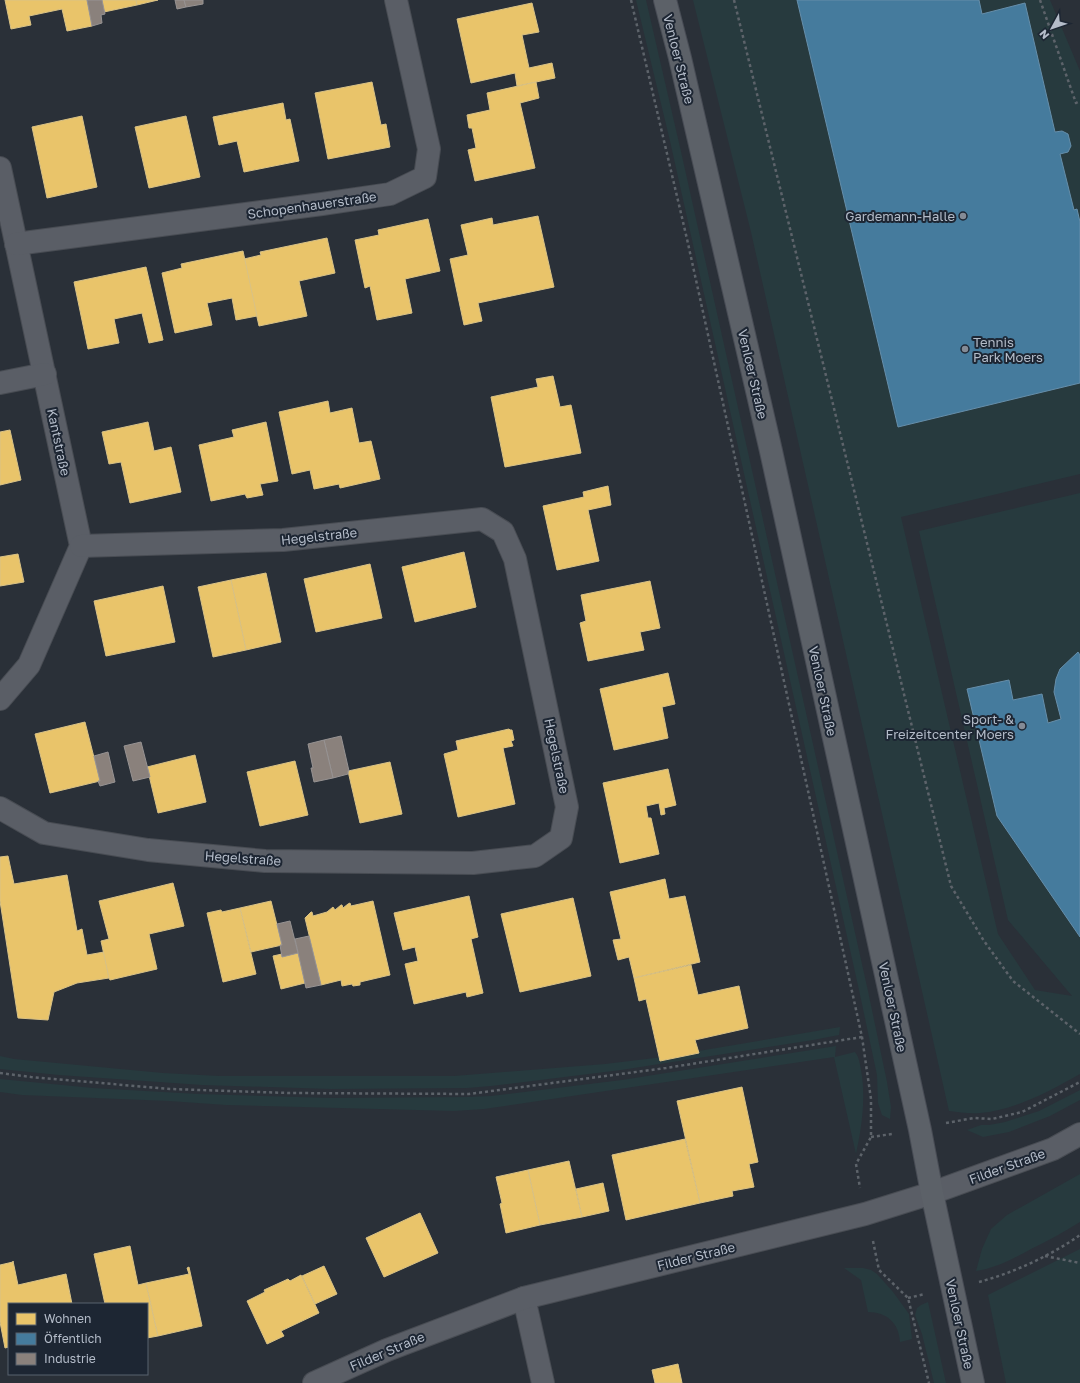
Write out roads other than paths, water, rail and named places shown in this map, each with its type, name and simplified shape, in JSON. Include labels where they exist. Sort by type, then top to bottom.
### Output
[{"type":"main road","name":"Venloer Straße","points":[[665,0],[680,58],[771,451],[920,1130],[973,1383]]},
{"type":"street","name":"Schopenhauerstraße","points":[[16,244],[390,194],[425,177],[429,149],[396,0]]},
{"type":"street","name":"Kantstraße","points":[[0,168],[81,546]]},
{"type":"street","points":[[0,383],[44,374]]},
{"type":"street","name":"Hegelstraße","points":[[0,808],[44,833],[148,850],[265,862],[473,862],[535,856],[561,838],[567,807],[515,559],[503,532],[482,519],[283,540],[81,546]]},
{"type":"street","points":[[0,699],[29,665],[81,546]]},
{"type":"street","name":"Filder Straße","points":[[314,1383],[387,1350],[524,1298],[865,1214],[932,1193],[1053,1149],[1080,1134]]},
{"type":"street","points":[[524,1298],[543,1383]]},
{"type":"place","name":"Gardemann-Halle","points":[[963,216]]},
{"type":"place","name":"Tennis Park Moers","points":[[965,349]]},
{"type":"place","name":"Sport- & Freizeitcenter Moers","points":[[1022,726]]}]
